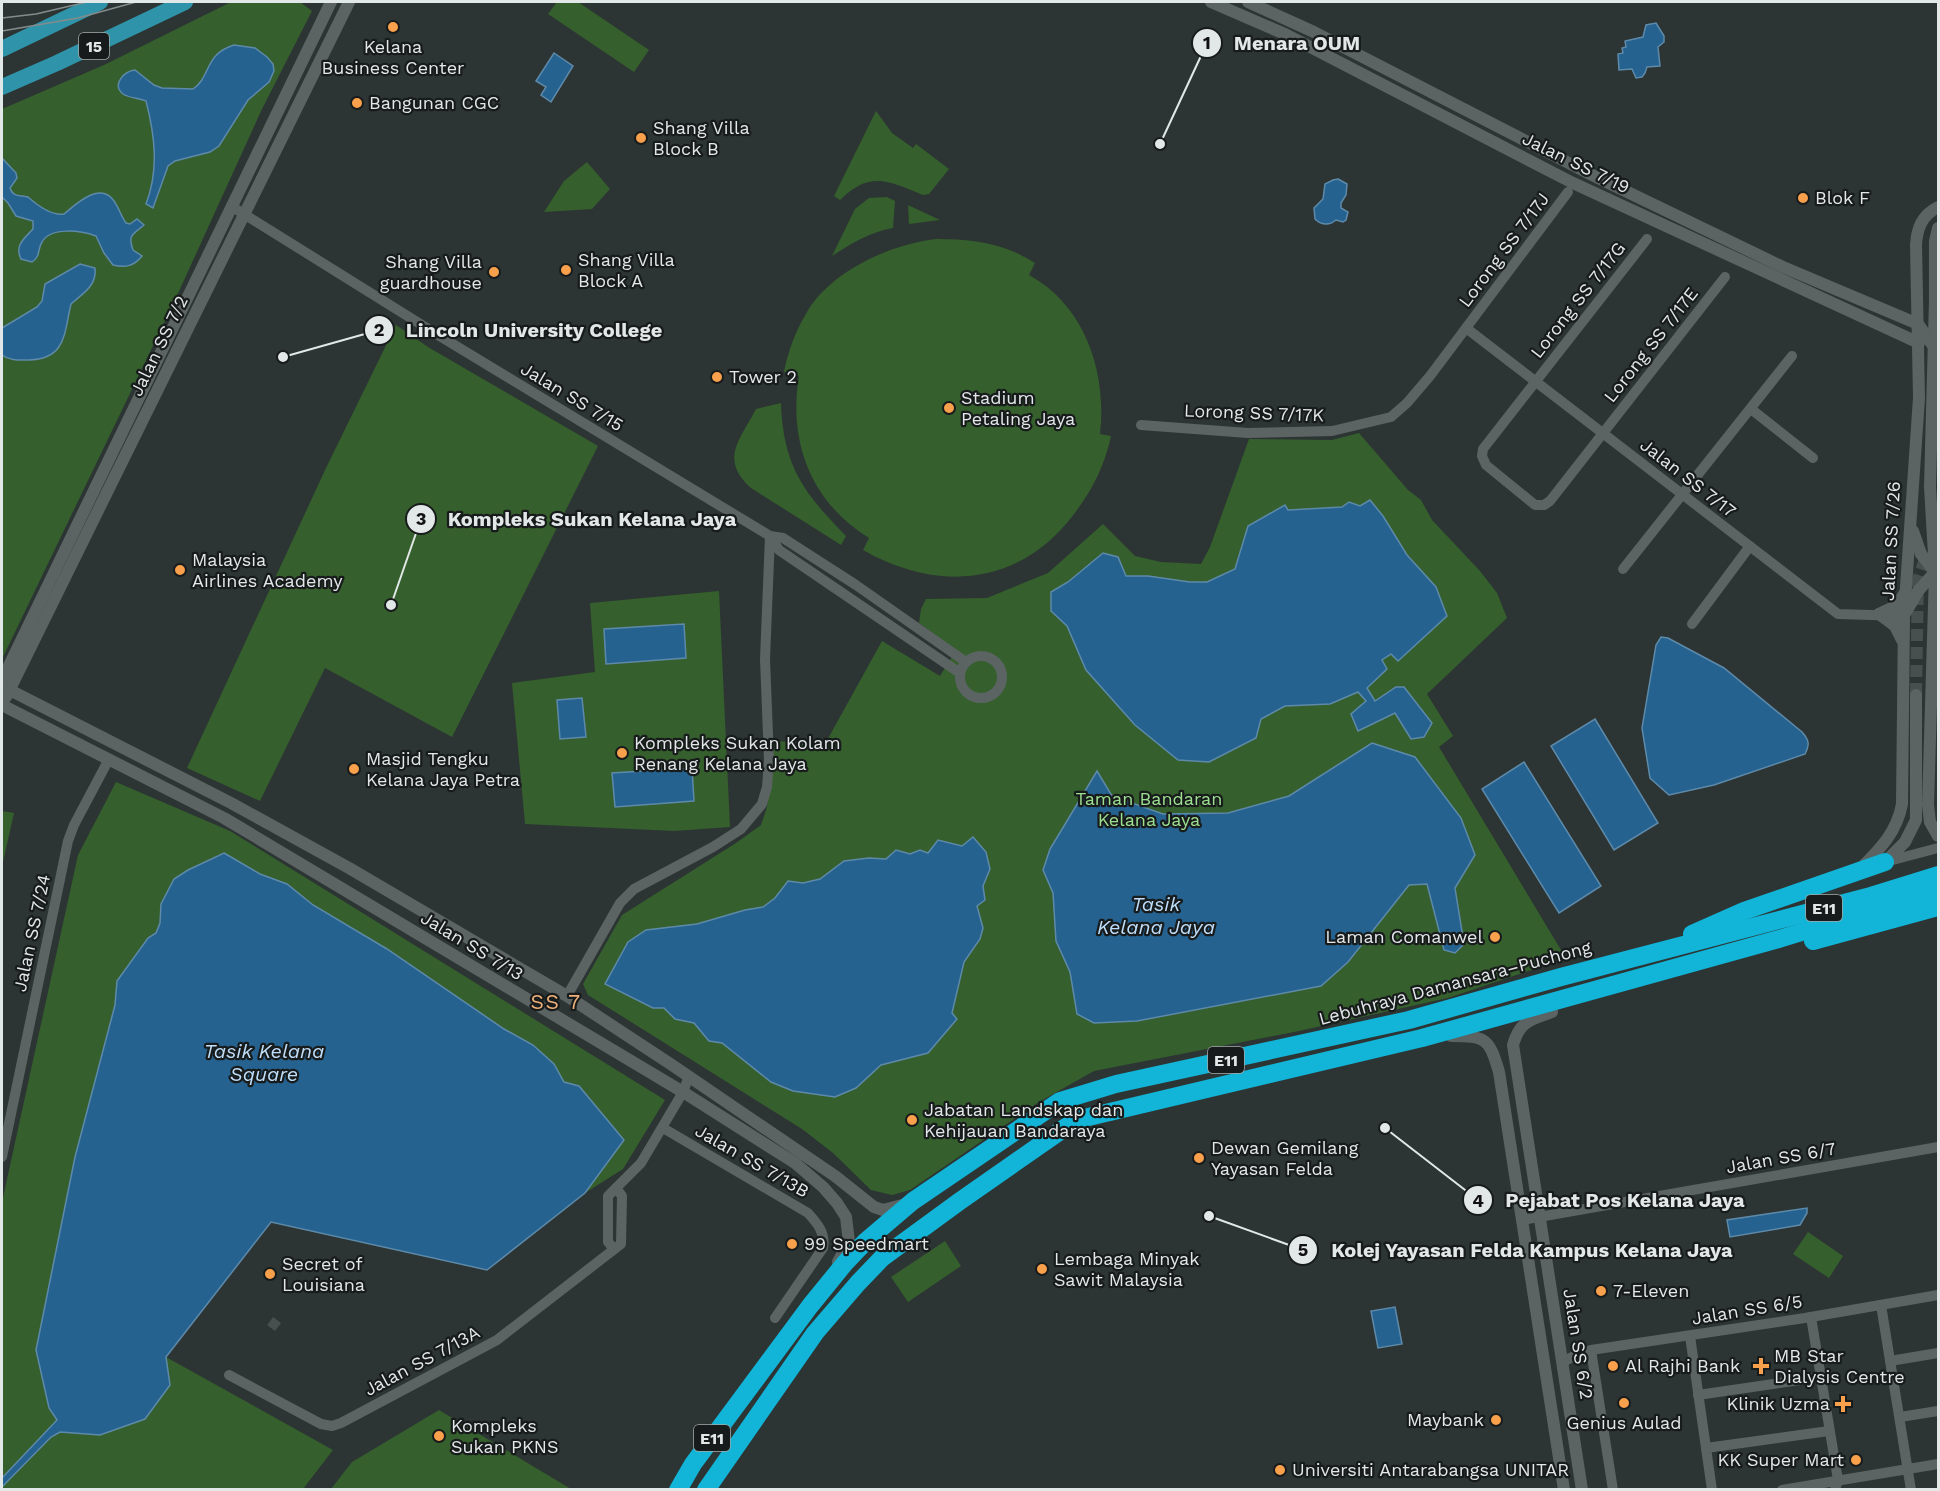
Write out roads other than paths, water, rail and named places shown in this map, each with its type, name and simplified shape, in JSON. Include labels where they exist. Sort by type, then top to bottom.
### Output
[{"type":"highway","points":[[1632,958],[1662,948],[1744,911],[1885,862]]},
{"type":"highway","points":[[1708,938],[1938,862]]},
{"type":"highway","name":"Lebuhraya Damansara–Puchong","points":[[678,1490],[693,1464],[810,1306],[866,1241],[913,1202],[1060,1101],[1085,1092],[1409,1020],[1632,958],[1867,897],[1938,875]]},
{"type":"highway","name":"E11","points":[[706,1490],[815,1333],[858,1282],[882,1258],[1076,1120],[1422,1038],[1779,939],[1938,890]]},
{"type":"highway","points":[[1422,1038],[1433,1040],[1552,1012],[1938,907]]},
{"type":"main road","name":"15","points":[[2,49],[100,2]]},
{"type":"main road","name":"15","points":[[2,87],[185,2]]},
{"type":"street","name":"Jalan SS 7/2","points":[[2,680],[331,2]]},
{"type":"street","name":"Jalan SS 7/2","points":[[2,706],[6,688],[349,2]]},
{"type":"street","name":"Jalan SS 7/19","points":[[1211,2],[1287,35],[1573,183],[1923,339],[1934,347]]},
{"type":"street","name":"Jalan SS 7/19","points":[[1248,2],[1314,32],[1588,173],[1773,262],[1918,324],[1923,339]]},
{"type":"street","name":"Lorong SS 7/17J","points":[[1466,328],[1568,192]]},
{"type":"street","name":"Jalan SS 7/15","points":[[231,206],[438,335],[770,536],[783,538],[856,585],[966,662]]},
{"type":"street","points":[[1918,324],[1917,231],[1922,220],[1931,210],[1938,207]]},
{"type":"street","name":"Jalan SS 7/26","points":[[1938,228],[1935,241],[1930,487],[1936,523],[1937,572],[1929,738],[1930,822],[1938,836]]},
{"type":"street","name":"Lorong SS 7/17G","points":[[1550,501],[1544,505],[1535,505],[1486,465],[1482,456],[1483,449],[1647,239]]},
{"type":"street","name":"Lorong SS 7/17E","points":[[1550,501],[1725,277]]},
{"type":"street","points":[[1923,339],[1935,322]]},
{"type":"street","name":"Jalan SS 7/17","points":[[1466,328],[1839,614],[1904,616]]},
{"type":"street","name":"Lorong SS 7/17K","points":[[1141,425],[1248,433],[1323,432],[1390,417],[1407,403],[1466,328]]},
{"type":"street","name":"Jalan SS 7/26","points":[[1858,871],[1890,836],[1900,813],[1904,616],[1923,339]]},
{"type":"street","points":[[1623,569],[1792,356]]},
{"type":"street","points":[[1751,409],[1813,458]]},
{"type":"street","points":[[1904,616],[1918,591],[1937,572],[1921,554],[1911,523]]},
{"type":"street","points":[[770,536],[779,550],[960,673]]},
{"type":"street","points":[[567,996],[620,903],[634,889],[713,847],[741,829],[762,804],[767,787],[769,760],[765,659],[770,536]]},
{"type":"street","points":[[1692,624],[1750,546]]},
{"type":"street","points":[[849,596],[856,585]]},
{"type":"street","points":[[1904,643],[1895,626],[1879,615],[1896,606],[1906,589]]},
{"type":"street","points":[[984,656],[996,662],[1002,674],[1000,687],[989,697],[975,698],[964,689],[961,683],[960,673],[966,662],[984,656]]},
{"type":"street","name":"Jalan SS 7/13","points":[[6,688],[231,802],[567,996],[835,1176],[874,1207],[883,1210],[913,1202]]},
{"type":"street","points":[[1885,862],[1905,842],[1916,820],[1916,695]]},
{"type":"street","name":"Jalan SS 7/13","points":[[2,706],[224,818],[683,1092],[795,1163],[823,1187],[843,1211],[848,1225],[849,1242],[810,1306]]},
{"type":"street","points":[[1929,738],[1938,719]]},
{"type":"street","name":"Jalan SS 7/24","points":[[2,1157],[5,1126],[68,841],[74,825],[110,759]]},
{"type":"street","points":[[148,761],[148,778]]},
{"type":"street","points":[[1885,862],[1938,848]]},
{"type":"street","name":"Jalan SS 6/2","points":[[1552,1012],[1522,1024],[1516,1033],[1513,1045],[1582,1490]]},
{"type":"street","name":"Jalan SS 6/2","points":[[1451,1036],[1476,1036],[1484,1040],[1494,1055],[1499,1072],[1564,1490]]},
{"type":"street","name":"Jalan SS 7/13A","points":[[230,1375],[321,1424],[332,1426],[497,1340],[614,1249],[608,1242],[608,1196],[641,1163],[683,1092],[689,1076]]},
{"type":"street","name":"Jalan SS 7/13B","points":[[663,1128],[808,1213],[822,1232],[825,1241],[823,1248],[774,1318]]},
{"type":"street","name":"Jalan SS 6/7","points":[[1522,1220],[1938,1147]]},
{"type":"street","name":"Jalan SS 6/5","points":[[1563,1362],[1591,1350],[1811,1317],[1938,1295]]},
{"type":"street","points":[[1881,1305],[1911,1490]]},
{"type":"street","points":[[1811,1317],[1836,1485]]},
{"type":"street","points":[[1690,1336],[1712,1490]]},
{"type":"street","points":[[1591,1350],[1613,1490]]},
{"type":"street","points":[[1890,1361],[1938,1353]]},
{"type":"street","points":[[1698,1395],[1821,1377]]},
{"type":"street","points":[[1900,1418],[1938,1411]]},
{"type":"street","points":[[1706,1448],[1829,1431]]},
{"type":"street","points":[[1782,1490],[1836,1485],[1938,1464]]},
{"type":"water","points":[[1656,23],[1664,36],[1664,42],[1658,47],[1660,66],[1647,67],[1642,77],[1636,78],[1632,69],[1619,70],[1618,54],[1623,53],[1622,48],[1626,47],[1625,41],[1643,37],[1646,25]]},
{"type":"water","points":[[234,45],[255,48],[267,57],[273,64],[274,71],[269,82],[248,100],[219,146],[210,152],[175,161],[168,166],[153,208],[146,204],[153,178],[154,153],[152,127],[146,101],[123,94],[118,86],[119,82],[124,75],[135,70],[154,85],[162,88],[193,89],[199,84],[217,54]]},
{"type":"water","points":[[554,53],[573,66],[551,102],[541,95],[546,87],[536,81]]},
{"type":"water","points":[[2,158],[16,173],[17,178],[10,188],[13,193],[28,197],[49,212],[64,214],[88,196],[102,193],[108,195],[116,204],[126,223],[130,224],[137,219],[144,225],[131,237],[133,250],[142,256],[129,265],[113,265],[96,236],[67,231],[46,237],[37,257],[32,262],[21,259],[20,246],[33,229],[33,221],[16,216],[2,197]]},
{"type":"water","points":[[1338,179],[1347,184],[1346,195],[1341,203],[1341,208],[1348,212],[1346,220],[1322,224],[1315,219],[1314,208],[1323,199],[1325,184]]},
{"type":"water","points":[[80,264],[95,268],[94,280],[88,289],[71,304],[65,334],[57,349],[51,355],[29,360],[11,359],[2,355],[2,328],[37,307],[42,301],[45,284]]},
{"type":"water","points":[[1370,500],[1383,516],[1407,555],[1436,587],[1447,616],[1398,661],[1391,654],[1382,660],[1387,669],[1367,688],[1375,701],[1396,687],[1404,687],[1432,723],[1424,737],[1411,739],[1395,713],[1358,731],[1351,714],[1366,701],[1358,692],[1330,704],[1285,706],[1261,719],[1256,738],[1209,762],[1178,760],[1135,725],[1086,670],[1067,626],[1051,611],[1051,592],[1068,582],[1103,553],[1118,557],[1126,576],[1207,582],[1235,569],[1248,526],[1285,505],[1288,510],[1342,507],[1349,502],[1360,506]]},
{"type":"water","points":[[684,624],[686,658],[606,664],[604,629]]},
{"type":"water","points":[[1661,637],[1668,638],[1724,668],[1802,732],[1808,742],[1805,754],[1714,785],[1669,795],[1650,778],[1642,728],[1656,645]]},
{"type":"water","points":[[582,698],[586,737],[560,739],[557,700]]},
{"type":"water","points":[[1595,719],[1658,823],[1614,850],[1551,746]]},
{"type":"water","name":"Tasik Kelana Jaya","points":[[1372,743],[1415,757],[1461,818],[1475,855],[1455,888],[1464,944],[1455,953],[1444,950],[1427,884],[1409,885],[1348,962],[1321,986],[1137,1021],[1094,1023],[1077,1014],[1070,972],[1056,941],[1053,893],[1043,870],[1050,849],[1097,771],[1112,796],[1163,814],[1228,813],[1289,796]]},
{"type":"water","points":[[1524,762],[1601,886],[1559,913],[1482,789]]},
{"type":"water","points":[[692,768],[694,801],[615,807],[612,773]]},
{"type":"water","points":[[973,837],[986,852],[990,869],[983,886],[985,900],[977,906],[983,928],[980,939],[964,962],[952,1013],[957,1019],[928,1053],[881,1065],[856,1088],[835,1097],[793,1091],[771,1082],[722,1043],[709,1041],[694,1023],[675,1019],[664,1008],[653,1008],[605,984],[628,942],[646,930],[697,924],[763,907],[775,898],[788,881],[803,883],[820,879],[844,861],[869,858],[886,859],[896,850],[910,854],[920,850],[928,853],[938,840],[962,846]]},
{"type":"water","name":"Tasik Kelana Square","points":[[224,853],[260,874],[287,884],[313,905],[387,949],[504,1029],[533,1045],[554,1064],[564,1082],[579,1086],[624,1140],[585,1193],[487,1270],[271,1222],[166,1357],[170,1385],[145,1419],[100,1435],[60,1432],[51,1437],[2,1487],[2,1478],[57,1420],[49,1408],[36,1350],[75,1157],[115,1005],[117,981],[148,938],[156,933],[160,923],[161,904],[174,879]]},
{"type":"water","points":[[1807,1208],[1807,1213],[1800,1225],[1730,1237],[1727,1220]]},
{"type":"water","points":[[1395,1307],[1402,1344],[1378,1348],[1371,1311]]},
{"type":"tunnel","points":[[1916,695],[1918,580],[1924,562],[1934,557]]},
{"type":"tunnel","points":[[271,1328],[278,1319]]},
{"type":"tram line","points":[[2,18],[36,14],[87,2]]},
{"type":"tram line","points":[[2,31],[78,18],[136,2]]},
{"type":"place","name":"Kelana Business Center","points":[[393,27]]},
{"type":"place","name":"Bangunan CGC","points":[[357,103]]},
{"type":"place","name":"Shang Villa Block B","points":[[641,138]]},
{"type":"place","name":"Menara OUM","points":[[1160,144]]},
{"type":"place","name":"Blok F","points":[[1803,198]]},
{"type":"place","name":"Shang Villa Block A","points":[[566,270]]},
{"type":"place","name":"Shang Villa guardhouse","points":[[494,272]]},
{"type":"place","name":"Lincoln University College","points":[[283,357]]},
{"type":"place","name":"Tower 2","points":[[717,377]]},
{"type":"place","name":"Stadium Petaling Jaya","points":[[949,408]]},
{"type":"place","name":"Malaysia Airlines Academy","points":[[180,570]]},
{"type":"place","name":"Kompleks Sukan Kelana Jaya","points":[[391,605]]},
{"type":"place","name":"Kompleks Sukan Kolam Renang Kelana Jaya","points":[[622,753]]},
{"type":"place","name":"Masjid Tengku Kelana Jaya Petra","points":[[354,769]]},
{"type":"place","name":"Laman Comanwel","points":[[1495,937]]},
{"type":"place","name":"Jabatan Landskap dan Kehijauan Bandaraya","points":[[912,1120]]},
{"type":"place","name":"Pejabat Pos Kelana Jaya","points":[[1385,1128]]},
{"type":"place","name":"Dewan Gemilang Yayasan Felda","points":[[1199,1158]]},
{"type":"place","name":"Kolej Yayasan Felda Kampus Kelana Jaya","points":[[1209,1216]]},
{"type":"place","name":"99 Speedmart","points":[[792,1244]]},
{"type":"place","name":"Lembaga Minyak Sawit Malaysia","points":[[1042,1269]]},
{"type":"place","name":"Secret of Louisiana","points":[[270,1274]]},
{"type":"place","name":"7-Eleven","points":[[1601,1291]]},
{"type":"place","name":"Al Rajhi Bank","points":[[1613,1366]]},
{"type":"place","name":"MB Star Dialysis Centre","points":[[1761,1366]]},
{"type":"place","name":"Genius Aulad","points":[[1624,1403]]},
{"type":"place","name":"Klinik Uzma","points":[[1843,1404]]},
{"type":"place","name":"Maybank","points":[[1496,1420]]},
{"type":"place","name":"Kompleks Sukan PKNS","points":[[439,1436]]},
{"type":"place","name":"KK Super Mart","points":[[1856,1460]]},
{"type":"place","name":"Universiti Antarabangsa UNITAR","points":[[1280,1470]]},
{"type":"district","name":"SS 7","points":[[556,1002]]},
{"type":"park label","name":"Taman Bandaran Kelana Jaya","points":[[1149,809]]}]
